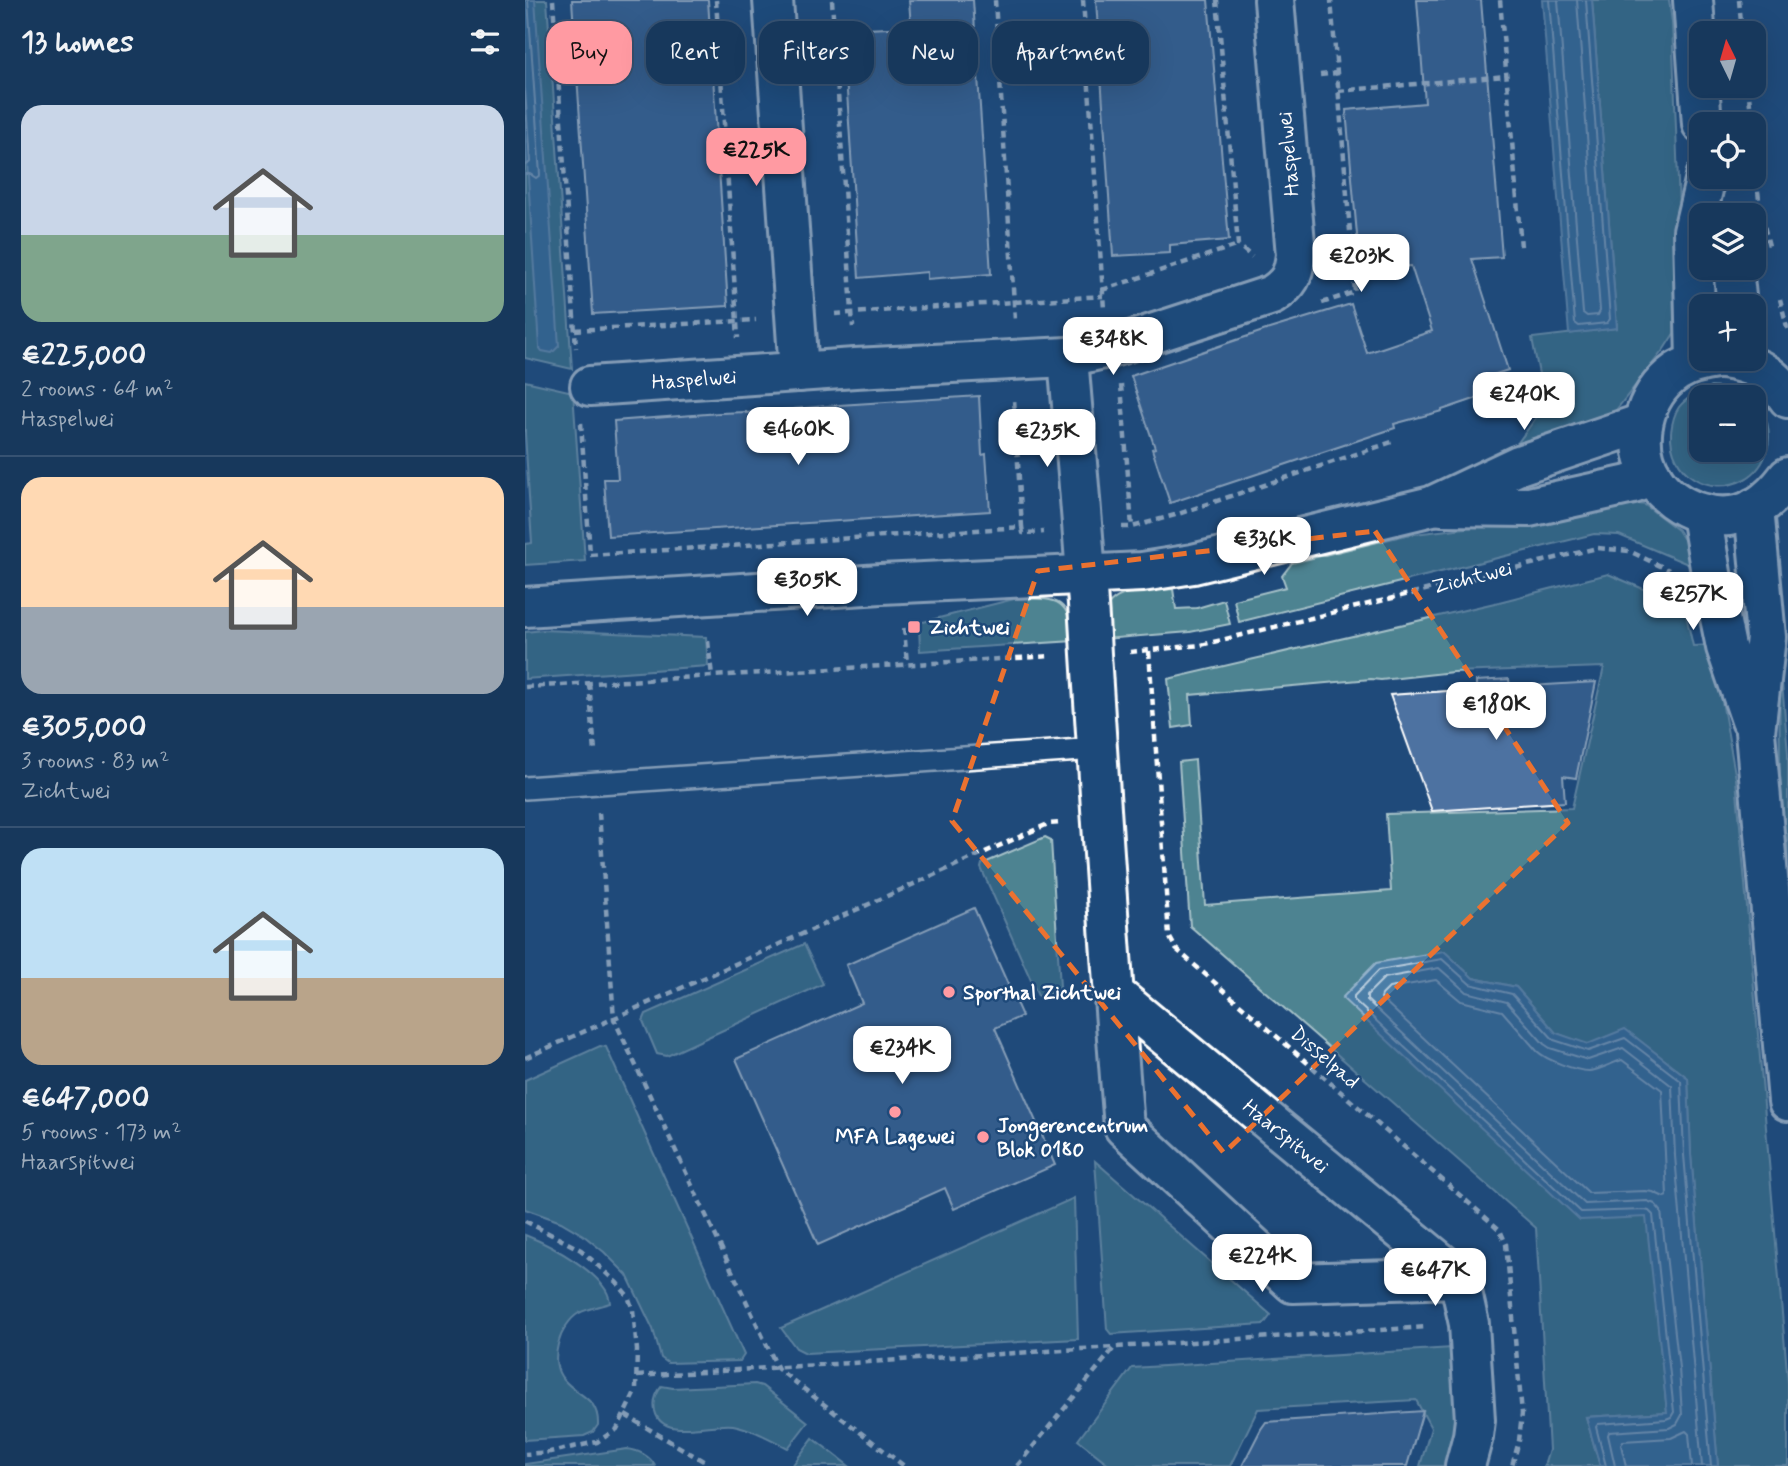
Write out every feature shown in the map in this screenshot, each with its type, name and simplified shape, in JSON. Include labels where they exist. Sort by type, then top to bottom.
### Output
[{"type":"street","points":[[773,0],[799,372]]},
{"type":"street","name":"Haspelwei","points":[[582,384],[1068,357],[1112,347],[1272,295],[1286,286],[1294,272],[1296,255],[1274,0]]},
{"type":"street","points":[[1693,0],[1701,112]]},
{"type":"street","points":[[1703,189],[1693,231],[1708,294]]},
{"type":"street","points":[[1068,357],[1086,575],[1112,993],[1124,1127],[1293,1283],[1459,1278],[1469,1324],[1475,1420],[1465,1466]]},
{"type":"street","points":[[1689,369],[1677,372],[1661,386],[1649,403],[1643,423],[1641,441],[1645,460],[1652,477],[1665,493],[1681,506],[1701,514],[1737,514],[1755,508],[1774,495],[1788,477]]},
{"type":"street","points":[[1761,371],[1782,388],[1788,398]]},
{"type":"street","points":[[525,607],[867,585],[1142,572],[1193,564],[1432,506],[1519,464],[1643,423]]},
{"type":"street","points":[[1432,506],[1529,507],[1633,484],[1652,477]]},
{"type":"street","points":[[1755,508],[1766,637],[1755,732],[1788,1101]]},
{"type":"street","points":[[1701,514],[1726,647],[1755,732]]},
{"type":"street","name":"Haarspitwei","points":[[1112,993],[1459,1278]]},
{"type":"lane","points":[[525,788],[1096,749]]},
{"type":"path","points":[[553,0],[575,330],[582,384],[591,565]]},
{"type":"path","points":[[716,0],[741,375]]},
{"type":"path","points":[[832,0],[855,368]]},
{"type":"path","points":[[1083,0],[1106,331],[1120,370],[1132,527]]},
{"type":"path","points":[[1217,0],[1238,245],[1286,286]]},
{"type":"path","points":[[1500,0],[1521,247]]},
{"type":"path","points":[[1739,0],[1741,21]]},
{"type":"path","points":[[1338,91],[1506,76]]},
{"type":"path","points":[[575,330],[795,317],[1103,293],[1238,245]]},
{"type":"path","points":[[1022,527],[1023,533],[1132,527],[1395,441]]},
{"type":"path","name":"Zichtwei","points":[[525,687],[1149,651],[1201,645],[1597,548],[1629,551],[1689,578],[1712,579]]},
{"type":"path","points":[[904,628],[907,664]]},
{"type":"path","points":[[708,641],[712,676]]},
{"type":"path","name":"Disselpad","points":[[1149,651],[1169,936],[1176,949],[1500,1230],[1506,1244],[1522,1413],[1519,1441],[1512,1466]]},
{"type":"path","points":[[589,683],[614,1019],[778,1369],[904,1466]]},
{"type":"path","points":[[525,1058],[1048,824],[1100,820]]},
{"type":"path","points":[[525,1221],[581,1250],[628,1296],[633,1310],[637,1350],[636,1390],[617,1429],[597,1441],[550,1452],[525,1454]]},
{"type":"path","points":[[637,1376],[1469,1324]]},
{"type":"path","points":[[1017,1466],[1115,1347]]},
{"type":"path","points":[[624,1415],[705,1462],[706,1466]]},
{"type":"highlighted area","points":[[1375,531],[1568,823],[1224,1153],[952,821],[1038,571]]},
{"type":"green space","points":[[525,0],[547,0],[546,84],[553,84],[572,369],[525,358]]},
{"type":"green space","points":[[1592,0],[1669,0],[1683,314],[1664,349],[1604,422],[1512,451],[1545,405],[1532,338],[1617,328]]},
{"type":"green space","points":[[525,381],[573,392],[585,561],[525,565],[525,544],[532,543],[525,434]]},
{"type":"green space","points":[[1689,399],[1689,462],[1762,463],[1749,477],[1731,484],[1705,483],[1693,478],[1684,470],[1672,447],[1672,426],[1682,403]]},
{"type":"green space","points":[[1766,421],[1769,437],[1766,454]]},
{"type":"green space","points":[[1617,500],[1645,505],[1678,530],[1691,551],[1690,565],[1619,535],[1594,534],[1239,622],[1234,600],[1286,587],[1282,576],[1292,563],[1406,535],[1532,520]]},
{"type":"green space","points":[[1608,574],[1684,606],[1693,646],[1712,645],[1736,779],[1788,1383],[1788,1466],[1718,1466],[1691,1155],[1688,1078],[1625,1030],[1588,1045],[1556,1033],[1516,987],[1473,978],[1444,951],[1647,1217],[1667,1412],[1586,1417],[1600,1466],[1544,1466],[1549,1450],[1536,1228],[1190,926],[1179,762],[1195,760],[1205,905],[1391,891],[1386,814],[1572,808],[1604,667],[1453,672],[1190,695],[1192,725],[1173,728],[1168,679]]},
{"type":"green space","points":[[1173,589],[1176,609],[1197,608],[1224,600],[1230,624],[1190,632],[1104,639],[1106,610],[1117,597],[1135,592]]},
{"type":"green space","points":[[1018,598],[1052,600],[1059,603],[1068,616],[1074,641],[920,651],[919,623]]},
{"type":"green space","points":[[543,630],[706,637],[708,666],[525,679],[525,632]]},
{"type":"green space","points":[[1779,648],[1788,753],[1788,866],[1780,777]]},
{"type":"green space","points":[[1045,837],[1051,840],[1060,987],[1044,998],[1038,996],[981,868],[982,864]]},
{"type":"green space","points":[[804,944],[823,984],[667,1056],[657,1054],[643,1021],[646,1014]]},
{"type":"green space","points":[[600,1046],[606,1047],[744,1355],[740,1361],[668,1363],[661,1358],[653,1329],[627,1275],[583,1235],[561,1222],[525,1209],[525,1080]]},
{"type":"green space","points":[[1095,1161],[1271,1315],[1264,1324],[1111,1334],[1107,1329]]},
{"type":"green space","points":[[1074,1198],[1078,1339],[806,1353],[796,1348],[781,1328]]},
{"type":"green space","points":[[525,1235],[576,1262],[600,1282],[607,1292],[610,1303],[572,1318],[561,1335],[556,1354],[559,1373],[570,1386],[592,1403],[595,1409],[598,1425],[593,1432],[584,1436],[525,1440]]},
{"type":"green space","points":[[1452,1348],[1460,1430],[1450,1466],[1420,1466],[1431,1428],[1416,1400],[1258,1409],[1230,1466],[1111,1466],[1078,1440],[1132,1368]]},
{"type":"green space","points":[[755,1384],[762,1386],[808,1422],[788,1448],[733,1425],[677,1428],[659,1420],[655,1411],[654,1404],[662,1386],[673,1388]]},
{"type":"green space","points":[[813,1438],[849,1466],[792,1466]]},
{"type":"green space","points":[[627,1449],[643,1454],[655,1466],[525,1466],[525,1464]]},
{"type":"water","points":[[525,0],[535,0],[559,346],[552,353],[542,351],[539,347],[525,130]]},
{"type":"water","points":[[1542,0],[1592,0],[1617,328],[1569,334]]},
{"type":"water","points":[[1444,951],[1473,978],[1516,987],[1556,1033],[1588,1044],[1625,1029],[1688,1078],[1691,1155],[1718,1466],[1600,1466],[1586,1417],[1667,1412],[1646,1217],[1580,1220],[1342,998],[1376,963]]},
{"type":"building","points":[[572,0],[708,0],[709,21],[646,21],[646,84],[713,84],[728,306],[593,314],[578,84],[632,84],[632,21],[573,21]]},
{"type":"building","points":[[909,0],[973,0],[974,21],[911,21]]},
{"type":"building","points":[[1096,0],[1208,0],[1229,240],[1170,245],[1170,253],[1113,256],[1102,84],[1149,84],[1149,21],[1097,21]]},
{"type":"building","points":[[1417,0],[1481,0],[1502,257],[1472,259],[1508,370],[1493,375],[1498,391],[1442,411],[1394,424],[1395,428],[1170,503],[1131,376],[1351,304],[1367,353],[1432,331],[1411,266],[1360,269],[1346,110],[1425,103]]},
{"type":"building","points":[[888,28],[888,84],[978,84],[978,76],[991,274],[927,279],[927,272],[859,278],[846,84],[874,84],[874,29]]},
{"type":"building","points":[[979,396],[982,455],[986,454],[990,511],[608,536],[604,479],[618,479],[614,421]]},
{"type":"building","points":[[1509,679],[1510,687],[1596,682],[1576,778],[1563,776],[1565,802],[1432,811],[1390,695],[1476,689],[1476,681]]},
{"type":"building","name":"MFA Lagewei","points":[[974,908],[1022,1016],[995,1028],[1055,1165],[954,1209],[945,1188],[818,1245],[736,1059],[862,1003],[846,965]]},
{"type":"building","points":[[1423,1411],[1407,1466],[1242,1466],[1266,1422]]},
{"type":"place","name":"Zichtwei","points":[[914,627]]},
{"type":"place","name":"Sporthal Zichtwei","points":[[949,992]]},
{"type":"place","name":"MFA Lagewei","points":[[895,1112]]},
{"type":"place","name":"Jongerencentrum Blok 0180","points":[[983,1137]]}]
